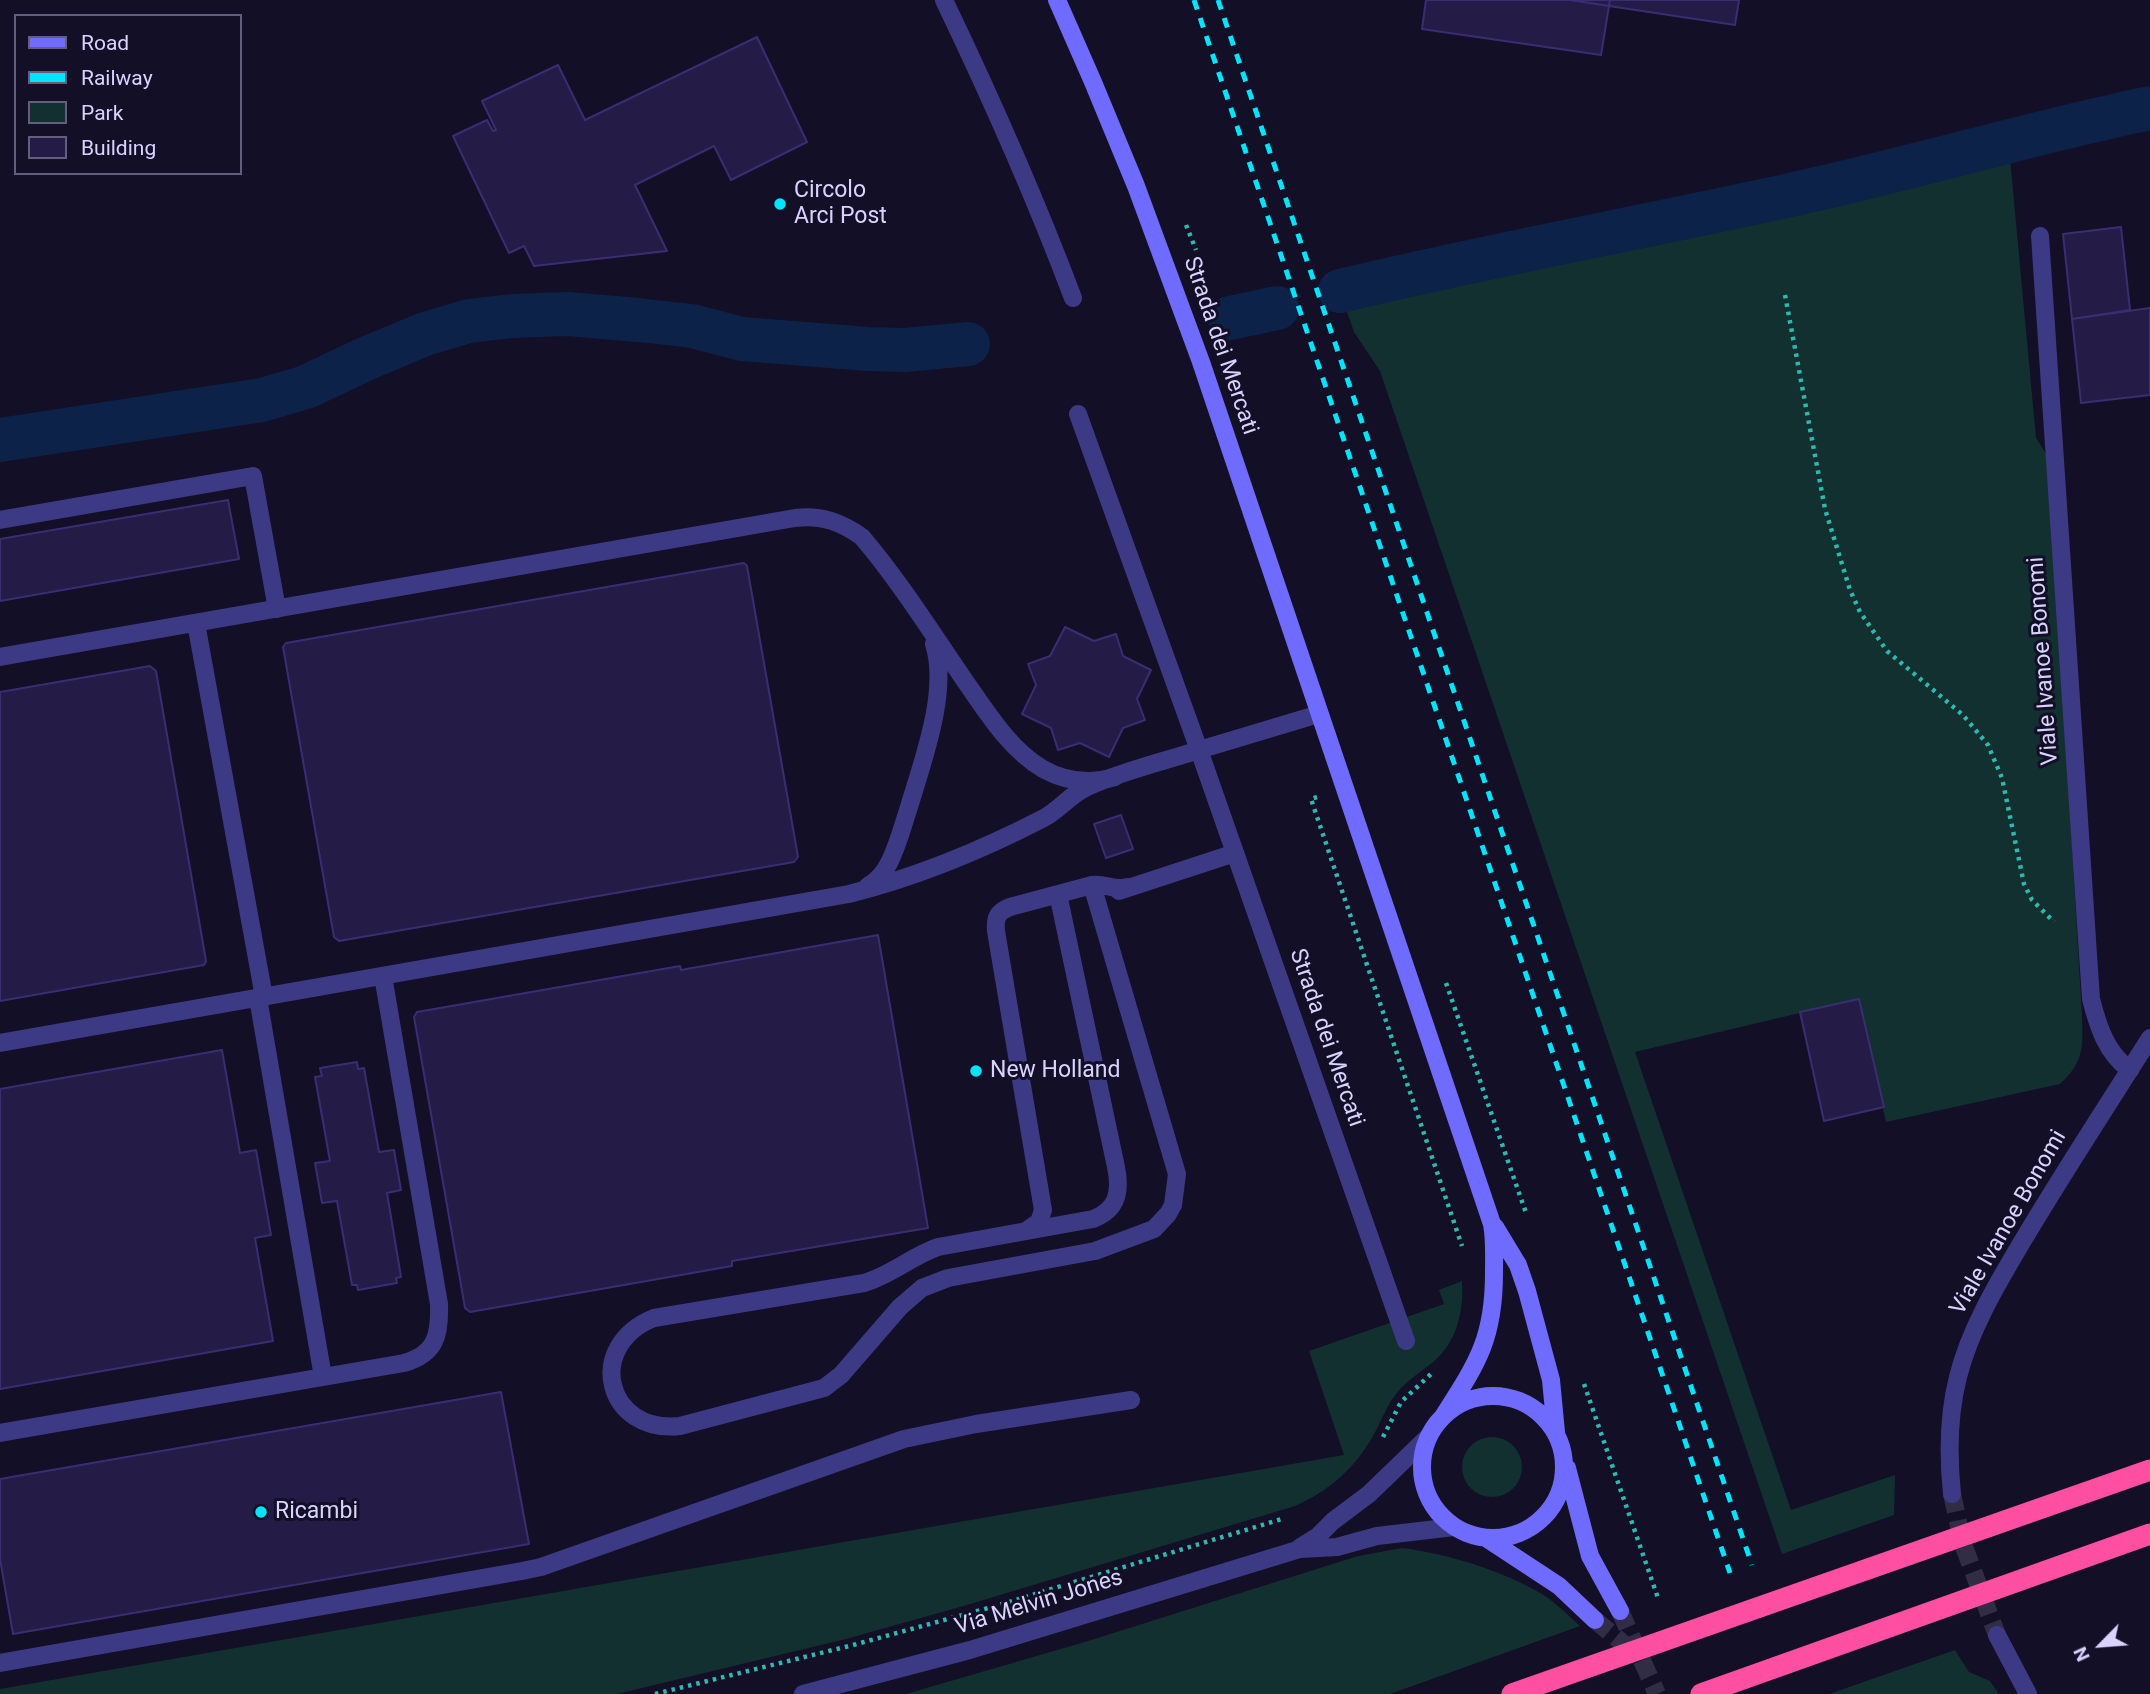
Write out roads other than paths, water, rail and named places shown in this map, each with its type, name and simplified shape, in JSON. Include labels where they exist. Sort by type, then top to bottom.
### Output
[{"type":"highway","points":[[1512,1694],[2150,1470]]},
{"type":"highway","points":[[1702,1694],[2150,1535]]},
{"type":"street","points":[[944,0],[1003,124],[1073,298]]},
{"type":"street","name":"Strada dei Mercati","points":[[1057,0],[1160,249],[1489,1214],[1504,1245],[1518,1265],[1528,1290],[1551,1380],[1553,1415],[1560,1447],[1590,1556],[1620,1611]]},
{"type":"street","name":"Viale Ivanoe Bonomi","points":[[2040,236],[2091,999],[2100,1031],[2115,1056],[2130,1070]]},
{"type":"street","name":"Strada dei Mercati","points":[[1078,414],[1406,1341]]},
{"type":"street","points":[[0,520],[253,476],[276,609]]},
{"type":"street","points":[[0,657],[808,517],[836,521],[862,537],[991,717],[1027,757],[1059,777],[1076,781],[1091,782],[1115,777]]},
{"type":"street","points":[[849,894],[867,887],[879,878],[889,864],[917,781],[936,704],[939,674],[935,645],[923,621]]},
{"type":"street","points":[[196,623],[323,1377]]},
{"type":"street","points":[[0,1043],[849,894],[900,880],[960,857],[1046,817],[1073,795],[1115,777],[1319,714]]},
{"type":"street","points":[[1023,1232],[1040,1222],[1042,1206],[995,922],[998,914],[1006,908],[1102,884],[1119,889],[1127,887],[1235,853]]},
{"type":"street","points":[[1058,894],[1114,1153],[1119,1188],[1114,1205],[1102,1216],[938,1247],[916,1256],[881,1278],[864,1283],[654,1318],[638,1325],[624,1337],[615,1351],[613,1386],[620,1402],[632,1415],[647,1424],[680,1426],[813,1391],[834,1382],[900,1307],[922,1288],[948,1278],[1095,1251],[1145,1234],[1162,1223],[1173,1205],[1177,1174],[1093,886]]},
{"type":"street","points":[[1104,922],[1108,901],[1127,887]]},
{"type":"street","points":[[0,1433],[415,1360],[430,1349],[438,1328],[439,1304],[383,976]]},
{"type":"street","name":"Viale Ivanoe Bonomi","points":[[1952,1494],[1950,1419],[1958,1376],[1970,1339],[2017,1250],[2150,1038]]},
{"type":"street","name":"Strada dei Mercati","points":[[1444,1415],[1468,1401],[1494,1396],[1508,1398],[1533,1409],[1552,1428],[1560,1447],[1562,1484],[1546,1514],[1519,1533],[1486,1538],[1454,1527],[1441,1516],[1431,1502],[1425,1486],[1423,1453],[1429,1437],[1476,1365],[1492,1317],[1494,1247],[1489,1214]]},
{"type":"street","points":[[0,1662],[541,1567],[904,1439],[1131,1400]]},
{"type":"street","name":"Via Melvin Jones","points":[[1288,1552],[1318,1536],[1369,1494],[1429,1437]]},
{"type":"street","name":"Via Melvin Jones","points":[[803,1694],[970,1650],[1288,1552],[1338,1547],[1377,1536],[1454,1527]]},
{"type":"street","name":"Strada dei Mercati","points":[[1486,1538],[1559,1586],[1595,1620]]},
{"type":"street","points":[[1997,1635],[2028,1694]]},
{"type":"waterway","points":[[1340,291],[1835,185],[2150,108]]},
{"type":"waterway","points":[[1230,318],[1277,308]]},
{"type":"waterway","points":[[0,440],[262,400],[306,387],[425,334],[469,321],[512,316],[568,314],[638,320],[692,326],[742,339],[868,349],[905,350],[968,344]]},
{"type":"tunnel","points":[[1952,1494],[1963,1544],[1997,1635]]},
{"type":"tunnel","points":[[1620,1611],[1657,1694]]},
{"type":"tunnel","points":[[1595,1620],[1637,1655]]},
{"type":"railway","points":[[1194,0],[1730,1573]]},
{"type":"railway","points":[[1218,0],[1752,1565]]},
{"type":"place","name":"Circolo Arci Post","points":[[780,204]]},
{"type":"place","name":"New Holland","points":[[976,1071]]},
{"type":"place","name":"Ricambi","points":[[261,1512]]}]
